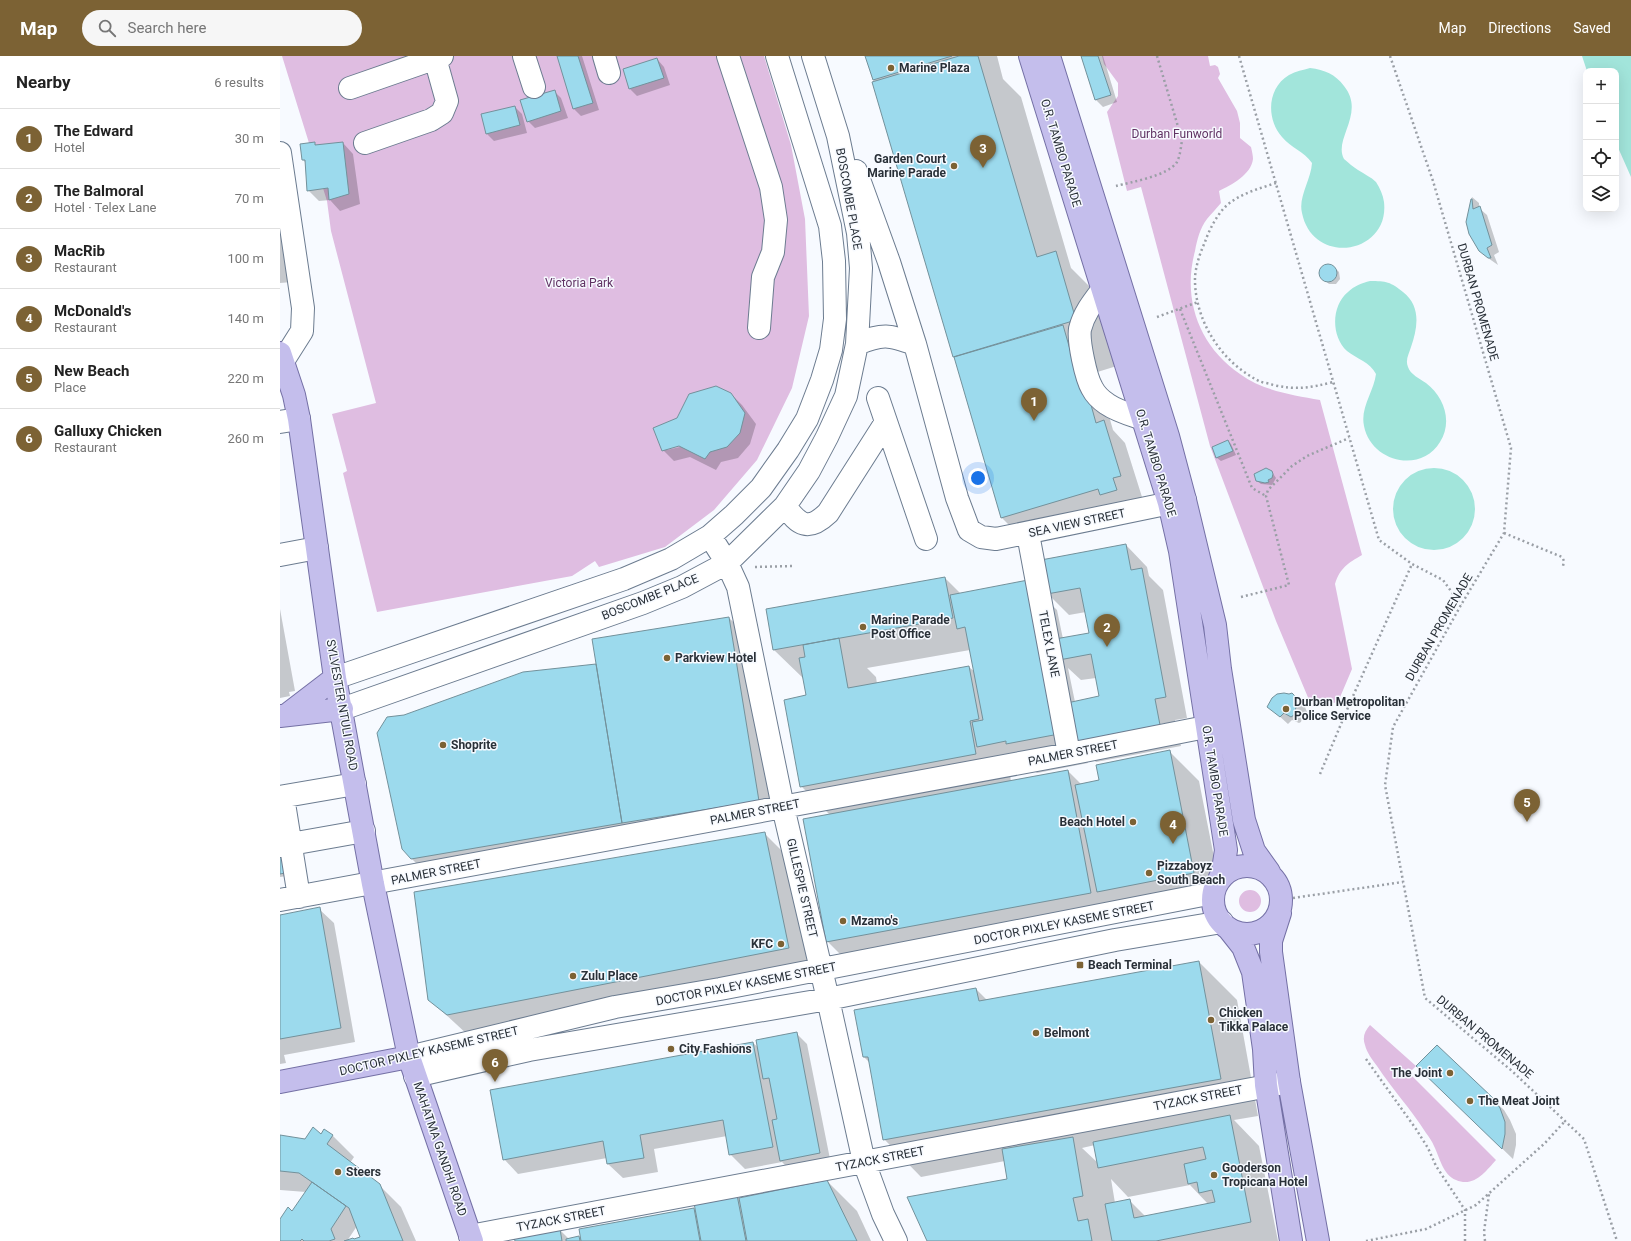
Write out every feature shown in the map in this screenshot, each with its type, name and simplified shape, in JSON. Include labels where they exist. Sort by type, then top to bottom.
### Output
[{"type":"main road","name":"O.R. TAMBO PARADE","points":[[1030,56],[1143,420],[1177,501],[1215,625],[1244,820],[1254,851],[1280,886],[1281,906]]},
{"type":"main road","name":"O.R. TAMBO PARADE","points":[[1049,56],[1168,436],[1177,501],[1182,559],[1202,685],[1206,727],[1226,850],[1223,870],[1216,887],[1213,906],[1218,918],[1243,948],[1253,972],[1264,1049],[1266,1085],[1291,1241]]},
{"type":"main road","name":"SYLVESTER NTULI ROAD","points":[[282,357],[294,395],[290,421],[317,548],[335,678],[342,708],[373,884],[412,1067]]},
{"type":"main road","points":[[284,715],[335,678]]},
{"type":"main road","points":[[284,715],[342,708]]},
{"type":"main road","points":[[1216,887],[1227,871],[1240,866],[1255,866],[1269,872]]},
{"type":"main road","points":[[1225,925],[1242,934],[1254,934],[1267,928],[1274,922],[1281,906]]},
{"type":"main road","points":[[1281,906],[1271,941],[1271,952],[1289,1082],[1318,1241]]},
{"type":"main road","name":"DOCTOR PIXLEY KASEME STREET","points":[[280,1082],[412,1067]]},
{"type":"main road","name":"MAHATMA GANDHI ROAD","points":[[412,1067],[471,1238]]},
{"type":"street","points":[[524,56],[534,88]]},
{"type":"street","points":[[728,56],[771,187],[776,220],[772,252],[763,277],[758,328]]},
{"type":"street","name":"BOSCOMBE PLACE","points":[[335,678],[624,579],[671,559],[710,536],[734,516],[761,488],[788,450],[807,419],[822,380],[831,350],[835,318],[834,260],[830,226],[777,56]]},
{"type":"street","name":"BOSCOMBE PLACE","points":[[342,708],[643,603],[682,587],[727,563],[784,506],[809,471],[827,438],[846,396],[857,344],[861,268],[858,233],[838,136],[813,56]]},
{"type":"street","points":[[350,88],[439,57],[447,101],[442,113],[431,120],[365,143]]},
{"type":"street","points":[[838,136],[853,164],[915,344]]},
{"type":"street","points":[[280,153],[303,308],[302,331],[282,357]]},
{"type":"street","points":[[1103,289],[1088,308],[1080,330],[1080,344],[1091,388],[1107,404],[1124,413],[1143,420]]},
{"type":"street","points":[[884,336],[903,307]]},
{"type":"street","points":[[857,344],[874,337],[884,336],[895,337],[915,344]]},
{"type":"street","name":"SEA VIEW STREET","points":[[915,344],[956,498],[969,530],[980,537],[996,539],[1028,534],[1177,501]]},
{"type":"street","points":[[878,398],[926,539]]},
{"type":"street","points":[[784,506],[793,517],[805,524],[813,524],[819,521],[828,512],[886,422]]},
{"type":"street","name":"TELEX LANE","points":[[1028,534],[1069,754]]},
{"type":"street","name":"GILLESPIE STREET","points":[[710,536],[727,563],[738,587],[783,807],[864,1162],[883,1214],[896,1241]]},
{"type":"street","points":[[280,555],[317,548]]},
{"type":"street","points":[[492,624],[501,630],[513,632],[558,626],[575,626]]},
{"type":"street","name":"PALMER STREET","points":[[289,899],[1229,723]]},
{"type":"street","points":[[289,899],[281,797],[355,784]]},
{"type":"street","points":[[285,845],[364,831]]},
{"type":"street","name":"DOCTOR PIXLEY KASEME STREET","points":[[412,1067],[615,1007],[820,970],[1216,887]]},
{"type":"street","name":"DOCTOR PIXLEY KASEME STREET","points":[[412,1067],[529,1050],[828,999],[1115,940],[1225,925]]},
{"type":"street","name":"TYZACK STREET","points":[[471,1238],[1266,1085],[1289,1082]]},
{"type":"path","points":[[1116,186],[1154,175],[1171,168],[1177,162],[1182,140],[1157,56]]},
{"type":"path","points":[[1239,56],[1379,540],[1412,564],[1443,580],[1461,605]]},
{"type":"path","name":"DURBAN PROMENADE","points":[[1390,56],[1433,181],[1511,448],[1504,533],[1461,605],[1393,727],[1385,785],[1425,998],[1512,1071],[1584,1138],[1617,1241]]},
{"type":"path","points":[[1276,182],[1241,195],[1224,208],[1210,229],[1199,257],[1195,277],[1199,310],[1211,337],[1221,352],[1241,369],[1259,381],[1291,388],[1312,388],[1333,382]]},
{"type":"path","points":[[1156,317],[1198,302]]},
{"type":"path","points":[[1180,309],[1252,488],[1266,496]]},
{"type":"path","points":[[1241,597],[1289,585],[1266,496],[1268,490],[1292,466],[1307,456],[1349,438]]},
{"type":"path","points":[[1504,533],[1562,557],[1564,561],[1563,566]]},
{"type":"path","points":[[1320,774],[1412,564]]},
{"type":"path","points":[[755,567],[793,566]]},
{"type":"path","points":[[1281,906],[1403,882]]},
{"type":"path","points":[[1366,1059],[1416,1129],[1439,1170],[1465,1210],[1465,1241]]},
{"type":"path","points":[[1366,1241],[1426,1229],[1476,1205],[1545,1143],[1565,1120]]},
{"type":"path","points":[[1485,1241],[1484,1232],[1489,1194]]},
{"type":"green space","name":"Victoria Park","points":[[282,56],[764,56],[791,145],[805,219],[809,316],[792,388],[757,460],[714,510],[665,547],[599,567],[595,561],[572,576],[377,612],[343,473],[347,471],[332,414],[376,403],[331,231],[327,201]]},
{"type":"green space","name":"Durban Funworld","points":[[1102,56],[1208,56],[1210,66],[1215,65],[1218,67],[1220,74],[1218,78],[1237,111],[1240,123],[1240,138],[1251,147],[1253,159],[1249,170],[1240,179],[1219,191],[1221,203],[1202,226],[1199,234],[1192,269],[1191,287],[1193,304],[1197,320],[1204,335],[1214,350],[1226,363],[1240,374],[1258,385],[1289,394],[1320,400],[1362,555],[1345,566],[1339,574],[1335,584],[1352,669],[1338,702],[1312,707],[1276,621],[1210,446],[1141,187],[1127,191],[1107,112],[1118,96],[1118,83],[1104,64]]},
{"type":"green space","points":[[1250,890],[1258,893],[1261,901],[1258,909],[1250,912],[1242,909],[1239,901],[1242,893]]},
{"type":"green space","points":[[1370,1025],[1416,1066],[1409,1073],[1496,1160],[1479,1177],[1468,1182],[1462,1182],[1452,1178],[1442,1166],[1430,1139],[1368,1053],[1364,1042],[1364,1037],[1365,1032]]},
{"type":"shaded area","points":[[1582,56],[1631,56],[1631,177],[1619,150],[1619,68],[1586,68]]},
{"type":"shaded area","points":[[1310,68],[1325,71],[1333,76],[1341,82],[1350,96],[1352,106],[1351,116],[1342,143],[1344,159],[1354,168],[1376,182],[1384,199],[1383,220],[1375,233],[1364,243],[1349,247],[1334,247],[1320,241],[1309,230],[1301,207],[1312,163],[1305,155],[1282,137],[1273,122],[1271,113],[1273,96],[1276,88],[1282,81],[1289,75]]},
{"type":"shaded area","points":[[1370,281],[1392,284],[1403,292],[1413,304],[1416,324],[1407,364],[1409,370],[1413,374],[1426,383],[1438,395],[1445,410],[1446,426],[1440,442],[1432,452],[1421,458],[1398,460],[1386,455],[1376,448],[1368,438],[1363,419],[1376,374],[1370,366],[1347,351],[1338,337],[1335,321],[1338,305],[1342,298],[1353,288]]},
{"type":"shaded area","points":[[1426,468],[1442,468],[1457,475],[1468,486],[1475,501],[1475,517],[1472,525],[1463,538],[1450,547],[1442,550],[1426,550],[1411,543],[1400,532],[1393,517],[1393,501],[1400,486],[1411,475]]},
{"type":"building","points":[[557,56],[578,56],[593,103],[573,109]]},
{"type":"building","name":"Marine Plaza","points":[[865,56],[952,56],[873,80]]},
{"type":"building","name":"Garden Court Marine Parade","points":[[959,56],[978,56],[1037,257],[1056,251],[1076,320],[953,357],[872,82]]},
{"type":"building","points":[[1081,56],[1098,56],[1111,95],[1095,100]]},
{"type":"building","points":[[657,58],[664,78],[629,89],[623,69]]},
{"type":"building","points":[[555,90],[561,111],[527,122],[520,100]]},
{"type":"building","points":[[515,106],[520,125],[486,134],[481,114]]},
{"type":"building","points":[[315,142],[315,145],[343,142],[349,194],[329,200],[328,188],[307,191],[305,160],[302,160],[300,144]]},
{"type":"building","points":[[1471,199],[1473,209],[1480,206],[1492,245],[1487,248],[1491,258],[1488,258],[1479,251],[1469,234],[1466,222]]},
{"type":"building","points":[[1328,264],[1334,267],[1337,273],[1334,279],[1328,282],[1322,279],[1319,273],[1322,267]]},
{"type":"building","points":[[1063,325],[1083,395],[1088,394],[1096,423],[1104,420],[1121,476],[1113,478],[1117,490],[1100,495],[1098,489],[1001,518],[954,357]]},
{"type":"building","points":[[716,386],[731,393],[745,413],[740,433],[727,447],[710,452],[705,459],[679,446],[662,451],[653,428],[677,418],[689,394]]},
{"type":"building","points":[[1228,440],[1233,451],[1216,458],[1212,447]]},
{"type":"building","points":[[1266,468],[1272,471],[1273,474],[1272,478],[1268,480],[1269,482],[1265,483],[1256,481],[1254,474]]},
{"type":"building","points":[[1126,544],[1131,570],[1142,568],[1166,697],[1155,699],[1160,725],[1074,742],[1067,703],[1099,696],[1091,654],[1059,660],[1055,639],[1089,633],[1080,588],[1047,594],[1041,560]]},
{"type":"building","points":[[945,577],[953,618],[773,650],[766,609]]},
{"type":"building","points":[[1028,580],[1059,734],[1006,744],[1006,741],[977,747],[972,722],[983,720],[965,627],[957,629],[950,595]]},
{"type":"building","points":[[729,617],[759,801],[622,823],[592,639]]},
{"type":"building","points":[[839,638],[848,688],[969,666],[979,719],[970,721],[976,754],[800,787],[784,700],[806,695],[799,658],[805,657],[803,645]]},
{"type":"building","points":[[596,664],[622,823],[411,859],[402,849],[377,733],[387,717],[404,715],[523,672]]},
{"type":"building","points":[[1292,693],[1298,699],[1300,705],[1296,707],[1294,715],[1291,717],[1284,713],[1280,717],[1267,707],[1272,698],[1277,694]]},
{"type":"building","name":"Beach Hotel","points":[[1170,750],[1194,873],[1097,892],[1075,785],[1099,780],[1096,765]]},
{"type":"building","points":[[1068,770],[1091,893],[826,942],[803,819]]},
{"type":"building","points":[[765,832],[789,948],[447,1015],[428,1000],[414,892]]},
{"type":"building","points":[[280,849],[285,873],[280,874]]},
{"type":"building","points":[[320,907],[341,1028],[280,1039],[280,915]]},
{"type":"building","name":"Belmont","points":[[1199,961],[1221,1079],[883,1140],[868,1057],[863,1057],[854,1010],[976,988],[979,1001]]},
{"type":"building","points":[[797,1032],[820,1153],[780,1161],[772,1120],[777,1119],[769,1078],[763,1079],[756,1040]]},
{"type":"building","points":[[753,1042],[773,1147],[729,1155],[723,1120],[640,1135],[644,1158],[607,1164],[603,1141],[503,1160],[490,1090]]},
{"type":"building","points":[[1437,1045],[1493,1098],[1500,1108],[1505,1122],[1505,1134],[1502,1149],[1416,1066]]},
{"type":"building","name":"Gooderson Tropicana Hotel","points":[[1230,1115],[1251,1222],[1156,1241],[1112,1241],[1105,1204],[1130,1199],[1134,1218],[1215,1202],[1212,1190],[1199,1193],[1197,1182],[1188,1184],[1184,1164],[1206,1159],[1203,1147],[1098,1168],[1093,1142]]},
{"type":"building","points":[[313,1127],[321,1134],[324,1129],[333,1135],[327,1144],[380,1184],[403,1241],[344,1241],[360,1237],[349,1208],[299,1173],[280,1171],[280,1135],[305,1139]]},
{"type":"building","points":[[1073,1137],[1083,1196],[1073,1198],[1078,1221],[1088,1219],[1092,1241],[927,1241],[907,1197],[1007,1179],[1002,1149]]},
{"type":"building","points":[[827,1180],[857,1241],[747,1241],[739,1198]]},
{"type":"building","points":[[312,1182],[346,1206],[331,1229],[335,1239],[329,1241],[304,1241],[302,1239],[300,1241],[280,1241],[280,1219],[288,1207],[292,1211]]},
{"type":"building","points":[[737,1195],[746,1241],[701,1241],[694,1203]]},
{"type":"building","points":[[694,1208],[700,1241],[581,1241],[579,1229]]},
{"type":"building","points":[[560,1229],[562,1241],[515,1241],[514,1238]]},
{"type":"building","points":[[579,1236],[580,1241],[566,1241],[566,1239]]},
{"type":"place","name":"Marine Plaza","points":[[891,68]]},
{"type":"place","name":"Garden Court Marine Parade","points":[[954,166]]},
{"type":"place","name":"MacRib","points":[[983,168]]},
{"type":"place","name":"The Edward","points":[[1034,421]]},
{"type":"place","name":"Marine Parade Post Office","points":[[863,627]]},
{"type":"place","name":"The Balmoral","points":[[1107,647]]},
{"type":"place","name":"Parkview Hotel","points":[[667,658]]},
{"type":"place","name":"Durban Metropolitan Police Service","points":[[1286,709]]},
{"type":"place","name":"Shoprite","points":[[443,745]]},
{"type":"place","name":"Beach Hotel","points":[[1133,822]]},
{"type":"place","name":"New Beach","points":[[1527,822]]},
{"type":"place","name":"McDonald's","points":[[1173,844]]},
{"type":"place","name":"Pizzaboyz South Beach","points":[[1149,873]]},
{"type":"place","name":"Mzamo's","points":[[843,921]]},
{"type":"place","name":"KFC","points":[[781,944]]},
{"type":"place","name":"Beach Terminal","points":[[1080,965]]},
{"type":"place","name":"Zulu Place","points":[[573,976]]},
{"type":"place","name":"Chicken Tikka Palace","points":[[1211,1020]]},
{"type":"place","name":"Belmont","points":[[1036,1033]]},
{"type":"place","name":"City Fashions","points":[[671,1049]]},
{"type":"place","name":"The Joint","points":[[1450,1073]]},
{"type":"place","name":"Galluxy Chicken","points":[[495,1082]]},
{"type":"place","name":"The Meat Joint","points":[[1470,1101]]},
{"type":"place","name":"Steers","points":[[338,1172]]},
{"type":"place","name":"Gooderson Tropicana Hotel","points":[[1214,1175]]}]
